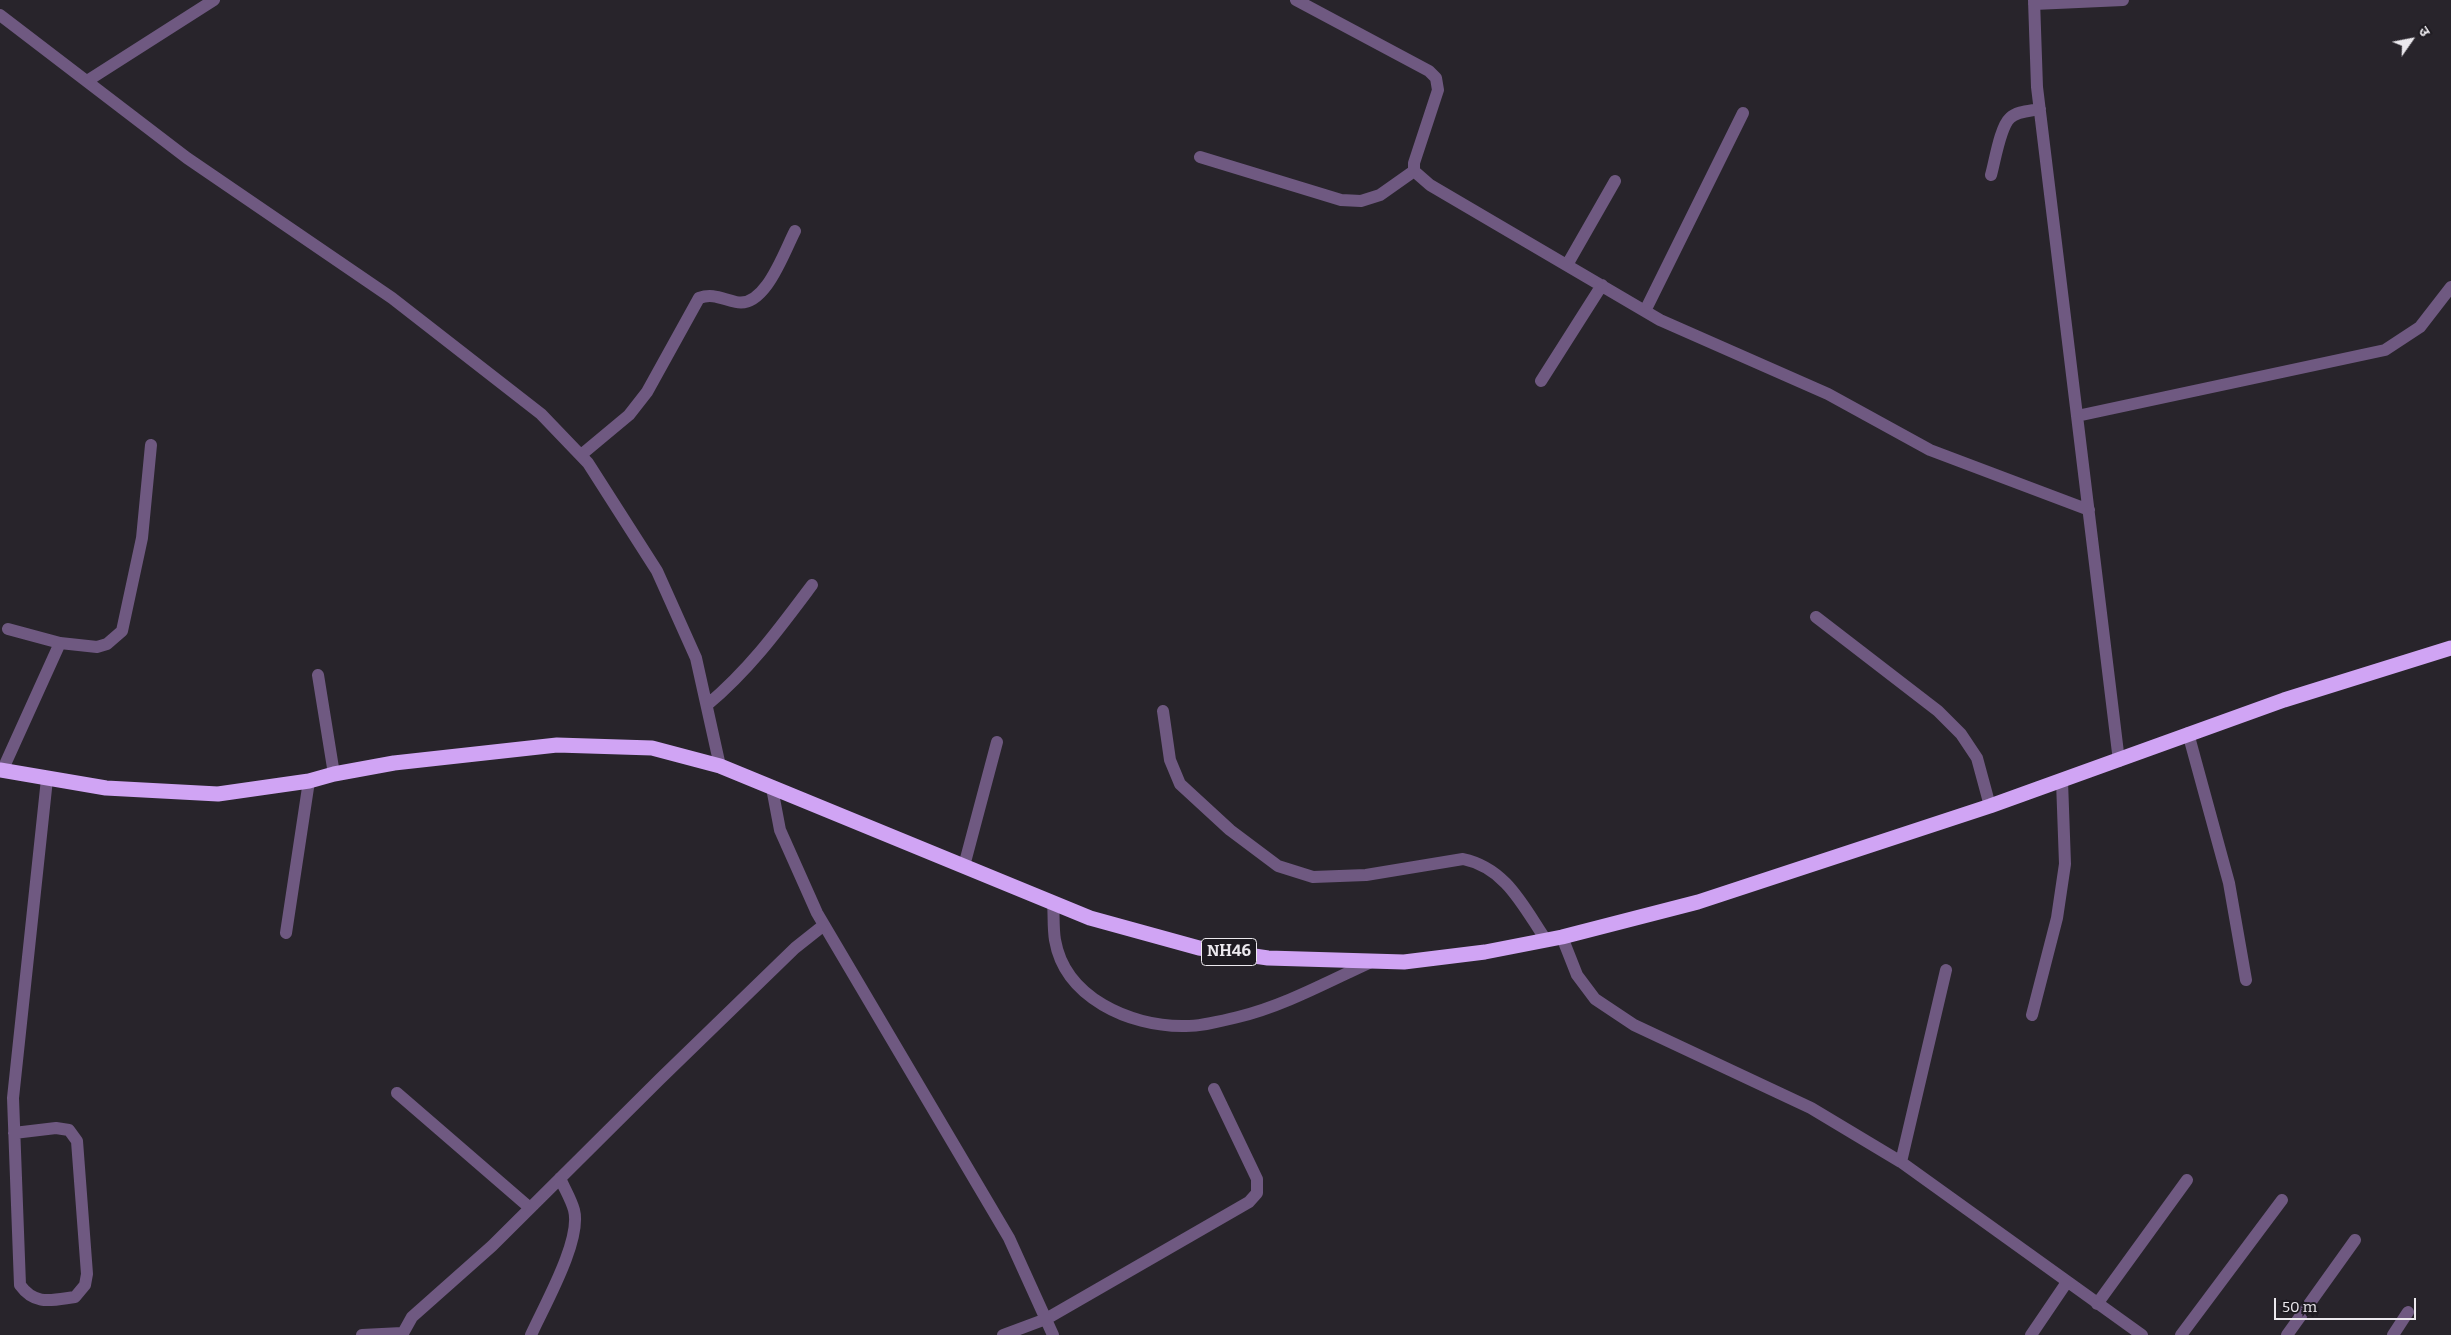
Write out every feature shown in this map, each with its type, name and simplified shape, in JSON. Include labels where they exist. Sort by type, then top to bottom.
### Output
[{"type":"highway","name":"NH46","points":[[1,770],[106,788],[218,794],[309,781],[334,774],[394,763],[557,745],[652,748],[720,766],[1090,918],[1199,948],[1268,958],[1404,962],[1485,952],[1562,937],[1698,902],[2062,782],[2188,733],[2284,700],[2451,648]]},
{"type":"street","points":[[87,82],[214,0]]},
{"type":"street","points":[[1296,0],[1429,71],[1436,78],[1438,90],[1414,163],[1414,171],[1430,185],[1660,320],[1828,394],[1930,450],[2088,510]]},
{"type":"street","points":[[2119,761],[2040,109],[2034,2],[2123,0]]},
{"type":"street","points":[[0,15],[187,158],[392,298],[541,414],[588,463],[657,571],[696,658],[708,705],[720,766]]},
{"type":"street","points":[[1991,175],[2004,127],[2010,118],[2017,114],[2040,109]]},
{"type":"street","points":[[1644,311],[1743,113]]},
{"type":"street","points":[[1200,156],[1341,200],[1361,202],[1380,195],[1414,171]]},
{"type":"street","points":[[1567,265],[1615,181]]},
{"type":"street","points":[[580,456],[629,415],[647,392],[699,298],[709,294],[738,303],[751,303],[765,290],[795,231]]},
{"type":"street","points":[[1541,381],[1602,286]]},
{"type":"street","points":[[2077,416],[2385,350],[2403,340],[2420,327],[2450,293]]},
{"type":"street","points":[[8,629],[60,643],[98,647],[107,644],[122,631],[142,538],[151,445]]},
{"type":"street","points":[[708,705],[734,683],[757,658],[812,585]]},
{"type":"street","points":[[1816,617],[1938,710],[1961,734],[1977,758],[1990,806]]},
{"type":"street","points":[[1,770],[60,643]]},
{"type":"street","points":[[318,675],[334,774]]},
{"type":"street","points":[[1162,711],[1170,760],[1180,784],[1230,830],[1278,866],[1313,877],[1366,875],[1463,859],[1479,862],[1504,879],[1546,940]]},
{"type":"street","points":[[2188,733],[2229,883],[2246,980]]},
{"type":"street","points":[[964,866],[997,742]]},
{"type":"street","points":[[14,1133],[56,1128],[69,1130],[77,1141],[87,1274],[86,1285],[75,1297],[44,1301],[28,1295],[20,1285],[14,1133],[13,1098],[47,779]]},
{"type":"street","points":[[286,933],[309,781]]},
{"type":"street","points":[[2032,1015],[2057,918],[2065,864],[2062,782]]},
{"type":"street","points":[[772,788],[780,830],[824,925],[1009,1238],[1053,1335]]},
{"type":"street","points":[[1053,902],[1055,941],[1064,966],[1074,980],[1107,1009],[1145,1023],[1184,1026],[1239,1017],[1286,1000],[1371,962]]},
{"type":"street","points":[[362,1335],[402,1334],[412,1317],[492,1246],[788,955],[824,925]]},
{"type":"street","points":[[1562,937],[1577,975],[1595,999],[1634,1025],[1812,1108],[1901,1162],[2142,1335]]},
{"type":"street","points":[[1901,1162],[1946,970]]},
{"type":"street","points":[[1003,1335],[1046,1319],[1249,1202],[1257,1193],[1257,1179],[1214,1089]]},
{"type":"street","points":[[397,1093],[530,1208]]},
{"type":"street","points":[[531,1335],[569,1250],[575,1228],[574,1210],[560,1178]]},
{"type":"street","points":[[2098,1304],[2187,1180]]},
{"type":"street","points":[[2181,1335],[2282,1200]]},
{"type":"street","points":[[2287,1335],[2356,1240]]},
{"type":"street","points":[[2032,1335],[2067,1282]]},
{"type":"street","points":[[2393,1335],[2408,1312]]}]
